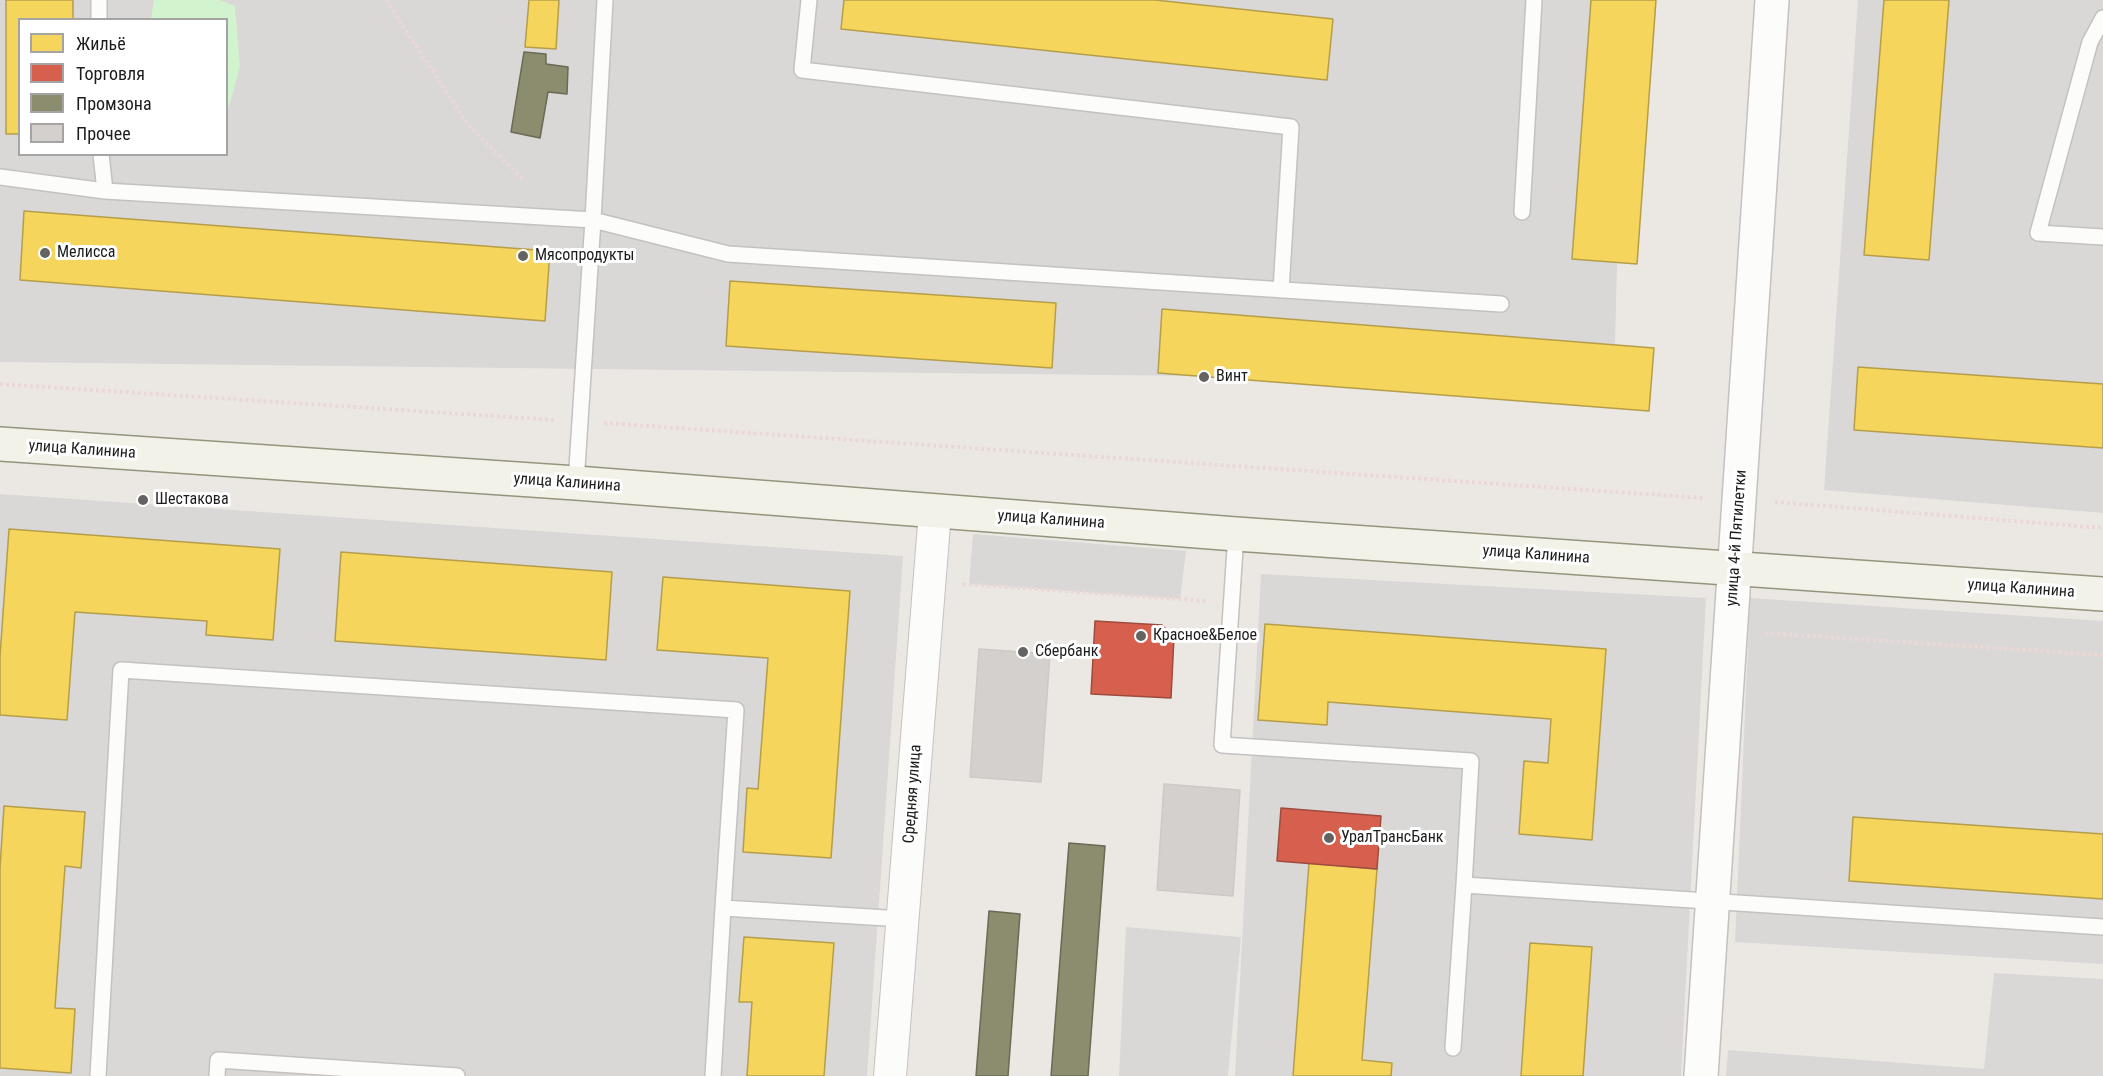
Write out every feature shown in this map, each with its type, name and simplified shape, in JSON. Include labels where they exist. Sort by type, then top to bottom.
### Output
[{"type":"main road","name":"улица Калинина","points":[[0,444],[576,483],[935,512],[1735,570],[2103,594]]},
{"type":"street","name":"улица 4-й Пятилетки","points":[[1701,1076],[1772,0]]},
{"type":"street","name":"Средняя улица","points":[[890,1076],[935,512]]},
{"type":"lane","points":[[99,0],[99,18]]},
{"type":"lane","points":[[576,483],[604,0]]},
{"type":"lane","points":[[809,0],[802,70],[1291,127],[1281,290]]},
{"type":"lane","points":[[1522,212],[1534,0]]},
{"type":"lane","points":[[2103,18],[2090,42],[2038,233],[2103,237]]},
{"type":"lane","points":[[101,156],[105,191]]},
{"type":"lane","points":[[0,177],[105,191],[593,220],[728,254],[1501,304]]},
{"type":"lane","points":[[1236,534],[1222,745],[1471,761],[1453,1048]]},
{"type":"lane","points":[[98,1076],[121,670],[736,710],[713,1076]]},
{"type":"lane","points":[[1464,885],[2103,927]]},
{"type":"lane","points":[[723,908],[903,919]]},
{"type":"lane","points":[[217,1076],[218,1060],[457,1076]]},
{"type":"path","points":[[387,0],[469,126],[522,178]]},
{"type":"path","points":[[0,384],[1740,500],[2103,528]]},
{"type":"path","points":[[929,581],[1231,602]]},
{"type":"path","points":[[1731,631],[2103,656]]},
{"type":"shaded area","points":[[0,0],[1624,0],[1614,381],[0,362]]},
{"type":"shaded area","points":[[1858,0],[2103,0],[2103,513],[1824,490]]},
{"type":"shaded area","points":[[0,494],[903,556],[867,1076],[0,1076]]},
{"type":"shaded area","points":[[973,534],[1186,551],[1180,599],[969,584]]},
{"type":"shaded area","points":[[1261,574],[1706,598],[1681,1076],[1235,1076]]},
{"type":"shaded area","points":[[1750,598],[2103,621],[2103,964],[1735,942]]},
{"type":"shaded area","points":[[1126,927],[1241,937],[1228,1076],[1119,1076]]},
{"type":"shaded area","points":[[1994,973],[2103,979],[2103,1076],[1726,1076],[1728,1050],[1984,1069]]},
{"type":"green space","points":[[154,0],[219,0],[235,6],[240,67],[228,109],[228,18],[151,18]]},
{"type":"building: Жильё","points":[[6,0],[73,0],[73,18],[18,18],[18,134],[6,134]]},
{"type":"building: Жильё","points":[[529,0],[559,0],[556,49],[525,47]]},
{"type":"building: Жильё","points":[[844,0],[1155,0],[1333,19],[1327,80],[841,29]]},
{"type":"building: Жильё","points":[[1591,0],[1656,0],[1637,264],[1572,259]]},
{"type":"building: Жильё","points":[[1884,0],[1949,0],[1929,260],[1864,255]]},
{"type":"building: Жильё","points":[[24,211],[550,251],[545,321],[20,280]]},
{"type":"building: Жильё","points":[[730,281],[1056,303],[1052,368],[726,346]]},
{"type":"building: Жильё","points":[[1162,309],[1654,348],[1649,411],[1158,373]]},
{"type":"building: Жильё","points":[[1858,367],[2103,384],[2103,448],[1854,430]]},
{"type":"building: Жильё","points":[[9,529],[280,549],[273,640],[206,635],[207,621],[75,612],[67,720],[0,715],[0,656]]},
{"type":"building: Жильё","points":[[341,552],[612,572],[606,660],[335,641]]},
{"type":"building: Жильё","points":[[663,577],[850,591],[831,858],[743,852],[747,788],[758,789],[768,658],[657,650]]},
{"type":"building: Жильё","points":[[1265,624],[1606,649],[1592,840],[1519,834],[1524,761],[1548,763],[1551,719],[1328,702],[1327,725],[1258,720]]},
{"type":"building: Жильё","points":[[4,806],[85,812],[81,868],[65,866],[55,1008],[75,1009],[71,1073],[0,1068],[0,868]]},
{"type":"building: Жильё","points":[[1853,817],[2103,834],[2103,899],[1849,881]]},
{"type":"building: Жильё","points":[[1309,863],[1377,869],[1362,1060],[1392,1063],[1391,1076],[1293,1076]]},
{"type":"building: Жильё","points":[[744,937],[834,943],[824,1076],[747,1076],[752,1002],[739,1002]]},
{"type":"building: Жильё","points":[[1530,943],[1592,947],[1583,1076],[1521,1076]]},
{"type":"building: Торговля","points":[[1095,621],[1162,625],[1174,637],[1171,698],[1091,694]]},
{"type":"building: Торговля","name":"УралТрансБанк","points":[[1281,808],[1381,816],[1377,869],[1277,861]]},
{"type":"building: Промзона","points":[[524,52],[546,54],[546,64],[568,67],[567,94],[548,92],[540,138],[511,132]]},
{"type":"building: Промзона","points":[[1069,843],[1105,846],[1088,1076],[1051,1076]]},
{"type":"building: Промзона","points":[[989,911],[1020,914],[1008,1076],[976,1076]]},
{"type":"building: Прочее","points":[[979,649],[1050,654],[1041,782],[970,777]]},
{"type":"building: Прочее","points":[[1164,784],[1240,790],[1233,896],[1157,890]]},
{"type":"place","name":"Мелисса","points":[[45,253]]},
{"type":"place","name":"Мясопродукты","points":[[523,256]]},
{"type":"place","name":"Винт","points":[[1204,377]]},
{"type":"place","name":"Шестакова","points":[[143,500]]},
{"type":"place","name":"Красное&Белое","points":[[1141,636]]},
{"type":"place","name":"Сбербанк","points":[[1023,652]]},
{"type":"place","name":"УралТрансБанк","points":[[1329,838]]}]
